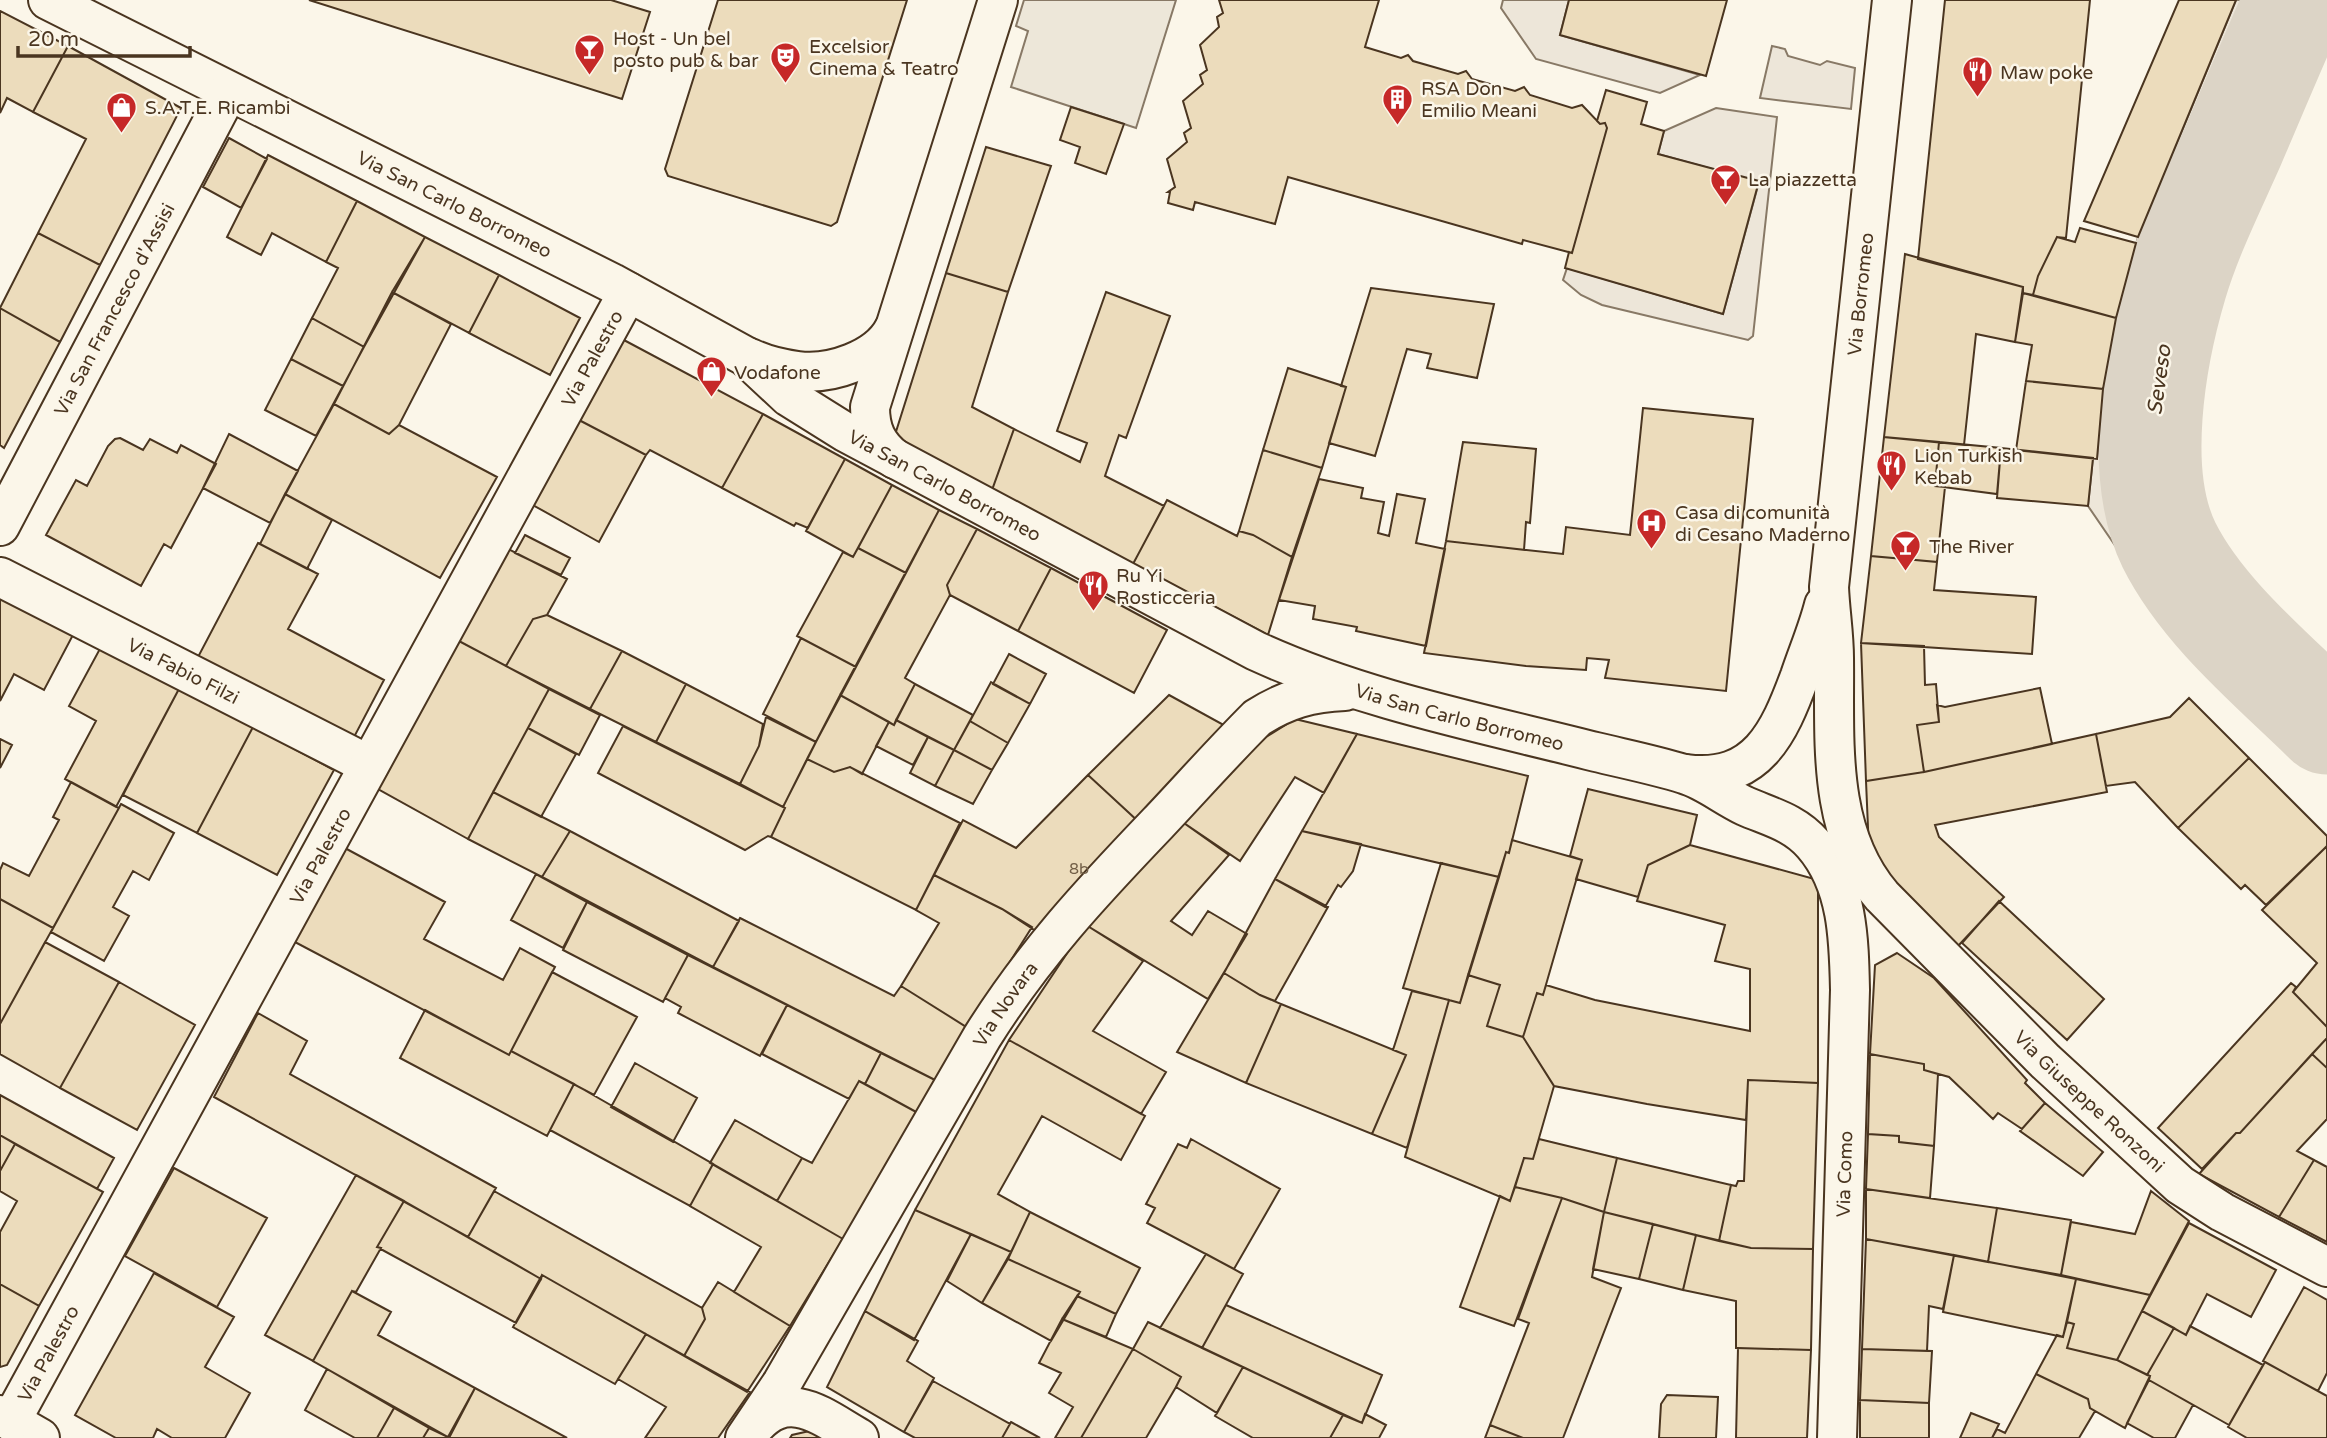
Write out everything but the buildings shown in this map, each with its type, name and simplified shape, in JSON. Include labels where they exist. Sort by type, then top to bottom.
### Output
[{"type":"street","name":"Via San Carlo Borromeo","points":[[48,0],[628,292],[745,356],[800,405],[901,463],[1256,651],[1306,673],[1435,711],[1686,774],[1739,803],[1781,820],[1815,845],[1832,875],[1844,911]]},
{"type":"street","points":[[901,463],[882,449],[875,439],[870,407],[998,0]]},
{"type":"street","name":"Via Borromeo","points":[[1686,774],[1713,775],[1737,769],[1756,757],[1768,744],[1789,704],[1816,632],[1829,587],[1892,0]]},
{"type":"street","name":"Via San Francesco d'Assisi","points":[[0,526],[228,92]]},
{"type":"street","name":"Via Palestro","points":[[17,1425],[369,765],[628,292]]},
{"type":"street","points":[[745,356],[779,368],[801,372],[836,367],[867,356],[892,334],[898,321]]},
{"type":"street","name":"Via Fabio Filzi","points":[[0,577],[369,765]]},
{"type":"street","name":"Via Borromeo","points":[[1829,587],[1834,635],[1835,763],[1843,817],[1855,856],[1882,896]]},
{"type":"street","name":"Via Novara","points":[[747,1436],[782,1383],[982,1037],[1022,976],[1066,921],[1257,718],[1281,704],[1327,691],[1375,693]]},
{"type":"street","name":"Via Giuseppe Ronzoni","points":[[1882,896],[2045,1062],[2180,1185],[2222,1212],[2327,1266]]},
{"type":"street","name":"Via Como","points":[[1837,1438],[1850,990],[1849,945],[1844,911]]},
{"type":"street","points":[[747,1436],[760,1421],[787,1406],[811,1412],[859,1438]]},
{"type":"shaded area","points":[[1024,0],[1176,0],[1136,128],[1011,87],[1028,31],[1016,26]]},
{"type":"shaded area","points":[[1503,0],[1569,0],[1560,35],[1700,75],[1660,93],[1536,59],[1501,8]]},
{"type":"shaded area","points":[[2236,0],[2259,0],[2154,234],[2135,288],[2117,370],[2110,439],[2110,481],[2125,526],[2155,582],[2202,651],[2247,708],[2221,682],[2153,601],[2088,506],[2093,458],[2097,458],[2108,349],[2138,237]]},
{"type":"shaded area","points":[[1772,46],[1785,49],[1788,56],[1820,65],[1827,61],[1855,68],[1851,109],[1760,98]]},
{"type":"shaded area","points":[[1716,108],[1777,117],[1753,336],[1748,340],[1602,305],[1581,295],[1563,280],[1567,268],[1723,314],[1759,182],[1658,154],[1664,131]]},
{"type":"waterway","name":"Seveso","points":[[2296,0],[2202,214],[2182,266],[2168,314],[2155,380],[2150,450],[2152,484],[2158,516],[2169,545],[2183,570],[2240,640],[2327,723]]},
{"type":"place","name":"Host - Un bel posto pub & bar","points":[[590,76]]},
{"type":"place","name":"Excelsior Cinema & Teatro","points":[[786,84]]},
{"type":"place","name":"Maw poke","points":[[1977,99]]},
{"type":"place","name":"RSA Don Emilio Meani","points":[[1398,126]]},
{"type":"place","name":"S.A.T.E. Ricambi","points":[[122,134]]},
{"type":"place","name":"La piazzetta","points":[[1725,206]]},
{"type":"place","name":"Vodafone","points":[[711,399]]},
{"type":"place","name":"Lion Turkish Kebab","points":[[1891,493]]},
{"type":"place","name":"Casa di comunità di Cesano Maderno","points":[[1652,550]]},
{"type":"place","name":"The River","points":[[1906,573]]},
{"type":"place","name":"Ru Yi Rosticceria","points":[[1093,613]]}]
